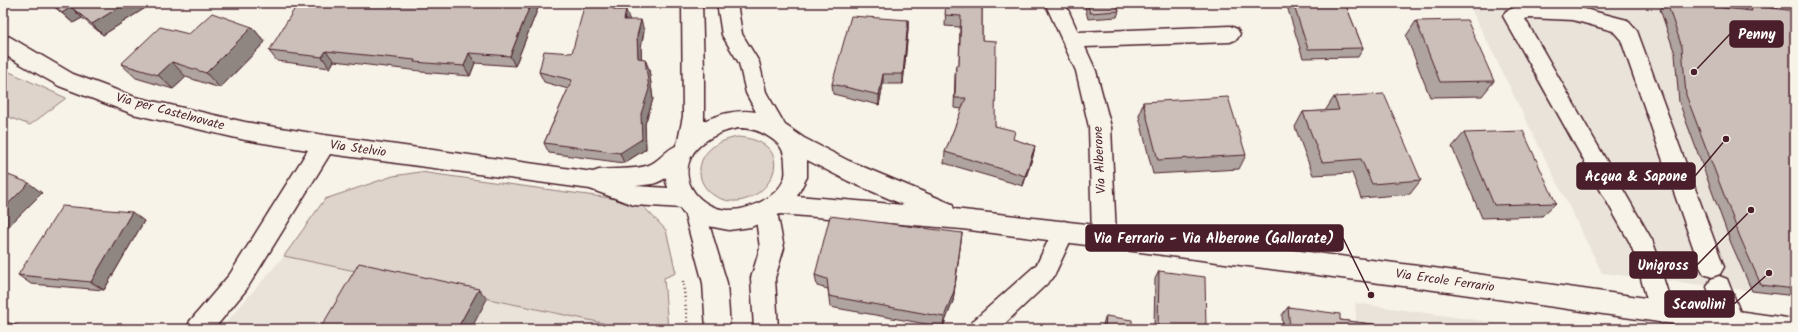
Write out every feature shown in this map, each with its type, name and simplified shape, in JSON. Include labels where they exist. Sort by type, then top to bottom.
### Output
[{"type":"street","points":[[692,3],[694,116],[685,149],[678,165],[677,177],[679,188],[689,203],[715,283],[718,329]]},
{"type":"street","points":[[689,203],[710,217],[729,220],[748,219],[772,208],[791,189],[797,171],[796,154],[756,93],[749,62],[732,35],[727,3]]},
{"type":"street","name":"Via Alberone","points":[[1055,3],[1058,14],[1086,71],[1100,127],[1104,236]]},
{"type":"street","points":[[1662,312],[1640,240],[1513,16],[1528,10],[1573,13],[1620,25],[1630,36],[1715,277],[1722,323]]},
{"type":"street","points":[[1072,40],[1230,34]]},
{"type":"street","name":"Via per Castelnovate","points":[[3,43],[66,80],[133,105],[245,131],[324,144]]},
{"type":"street","points":[[685,149],[707,129],[730,121],[755,121],[782,134],[856,175],[962,219]]},
{"type":"street","name":"Via Stelvio","points":[[199,329],[238,282],[324,144],[590,180],[634,195],[689,203]]},
{"type":"street","name":"Via Stelvio","points":[[590,180],[652,176],[685,149]]},
{"type":"street","points":[[772,208],[841,210],[962,219]]},
{"type":"street","points":[[766,329],[763,278],[772,248],[772,208]]},
{"type":"street","name":"Via Ercole Ferrario","points":[[962,219],[1434,279],[1662,312],[1722,323],[1773,328]]},
{"type":"street","points":[[982,329],[1045,271],[1064,231]]},
{"type":"path","points":[[683,281],[688,329]]},
{"type":"shaded area","points":[[1468,3],[1660,3],[1660,9],[1795,70],[1795,296],[1602,273]]},
{"type":"shaded area","points":[[3,69],[66,98],[30,125],[3,115]]},
{"type":"shaded area","points":[[737,137],[759,142],[771,152],[775,165],[771,178],[762,190],[748,198],[732,201],[715,196],[708,191],[701,178],[700,171],[703,158],[708,151],[719,143]]},
{"type":"shaded area","points":[[420,172],[639,202],[666,230],[676,273],[664,278],[668,329],[601,329],[603,323],[284,256],[325,199],[393,176]]},
{"type":"shaded area","points":[[284,256],[603,323],[601,329],[220,329]]},
{"type":"shaded area","points":[[1355,303],[1539,329],[1357,329]]},
{"type":"building","points":[[51,3],[126,3],[92,24],[71,7],[62,13]]},
{"type":"building","points":[[298,3],[531,3],[510,56],[469,53],[464,66],[414,62],[415,60],[326,51],[322,57],[269,51]]},
{"type":"building","points":[[585,3],[615,3],[614,10],[626,10],[624,20],[641,20],[637,36],[638,58],[645,59],[649,89],[641,114],[642,139],[620,153],[544,143],[572,80],[539,72],[544,51],[572,53]]},
{"type":"building","points":[[946,3],[982,3],[982,40],[996,41],[995,126],[1015,131],[1013,139],[1035,146],[1025,176],[945,152],[966,98],[955,98],[956,65],[959,65],[961,16],[945,15]]},
{"type":"building","points":[[1087,3],[1116,3],[1119,11],[1090,13]]},
{"type":"building","points":[[1293,3],[1345,3],[1363,48],[1308,49]]},
{"type":"building","points":[[1667,3],[1752,11],[1750,5],[1795,11],[1795,289],[1761,285],[1740,237],[1686,95],[1682,47]]},
{"type":"building","points":[[212,13],[252,27],[206,73],[172,62],[158,75],[121,64],[160,27],[189,34]]},
{"type":"building","points":[[851,16],[908,20],[903,74],[883,74],[879,95],[832,84]]},
{"type":"building","points":[[1467,20],[1494,81],[1440,82],[1416,21]]},
{"type":"building","points":[[1384,94],[1421,180],[1372,184],[1361,159],[1322,162],[1303,112],[1339,110],[1334,97]]},
{"type":"building","points":[[1228,97],[1246,155],[1158,160],[1143,102]]},
{"type":"building","points":[[1523,131],[1556,203],[1494,205],[1464,133]]},
{"type":"building","points":[[3,173],[29,183],[3,209]]},
{"type":"building","points":[[62,206],[132,212],[91,282],[18,275]]},
{"type":"building","points":[[830,216],[962,233],[954,291],[944,317],[829,296],[827,279],[815,275]]},
{"type":"building","points":[[359,263],[479,289],[457,329],[320,329]]},
{"type":"building","points":[[1159,271],[1205,277],[1206,329],[1158,329]]},
{"type":"building","points":[[1288,307],[1340,314],[1340,320],[1410,329],[1290,329]]},
{"type":"building","points":[[1106,316],[1132,320],[1132,329],[1105,329]]},
{"type":"building","points":[[3,321],[29,329],[3,329]]},
{"type":"building","points":[[874,325],[879,329],[870,329]]},
{"type":"place","name":"Penny","points":[[1694,72]]},
{"type":"place","name":"Acqua & Sapone","points":[[1726,139]]},
{"type":"place","name":"Unigross","points":[[1751,210]]},
{"type":"place","name":"Scavolini","points":[[1769,273]]},
{"type":"place","name":"Via Ferrario - Via Alberone (Gallarate)","points":[[1371,295]]}]
